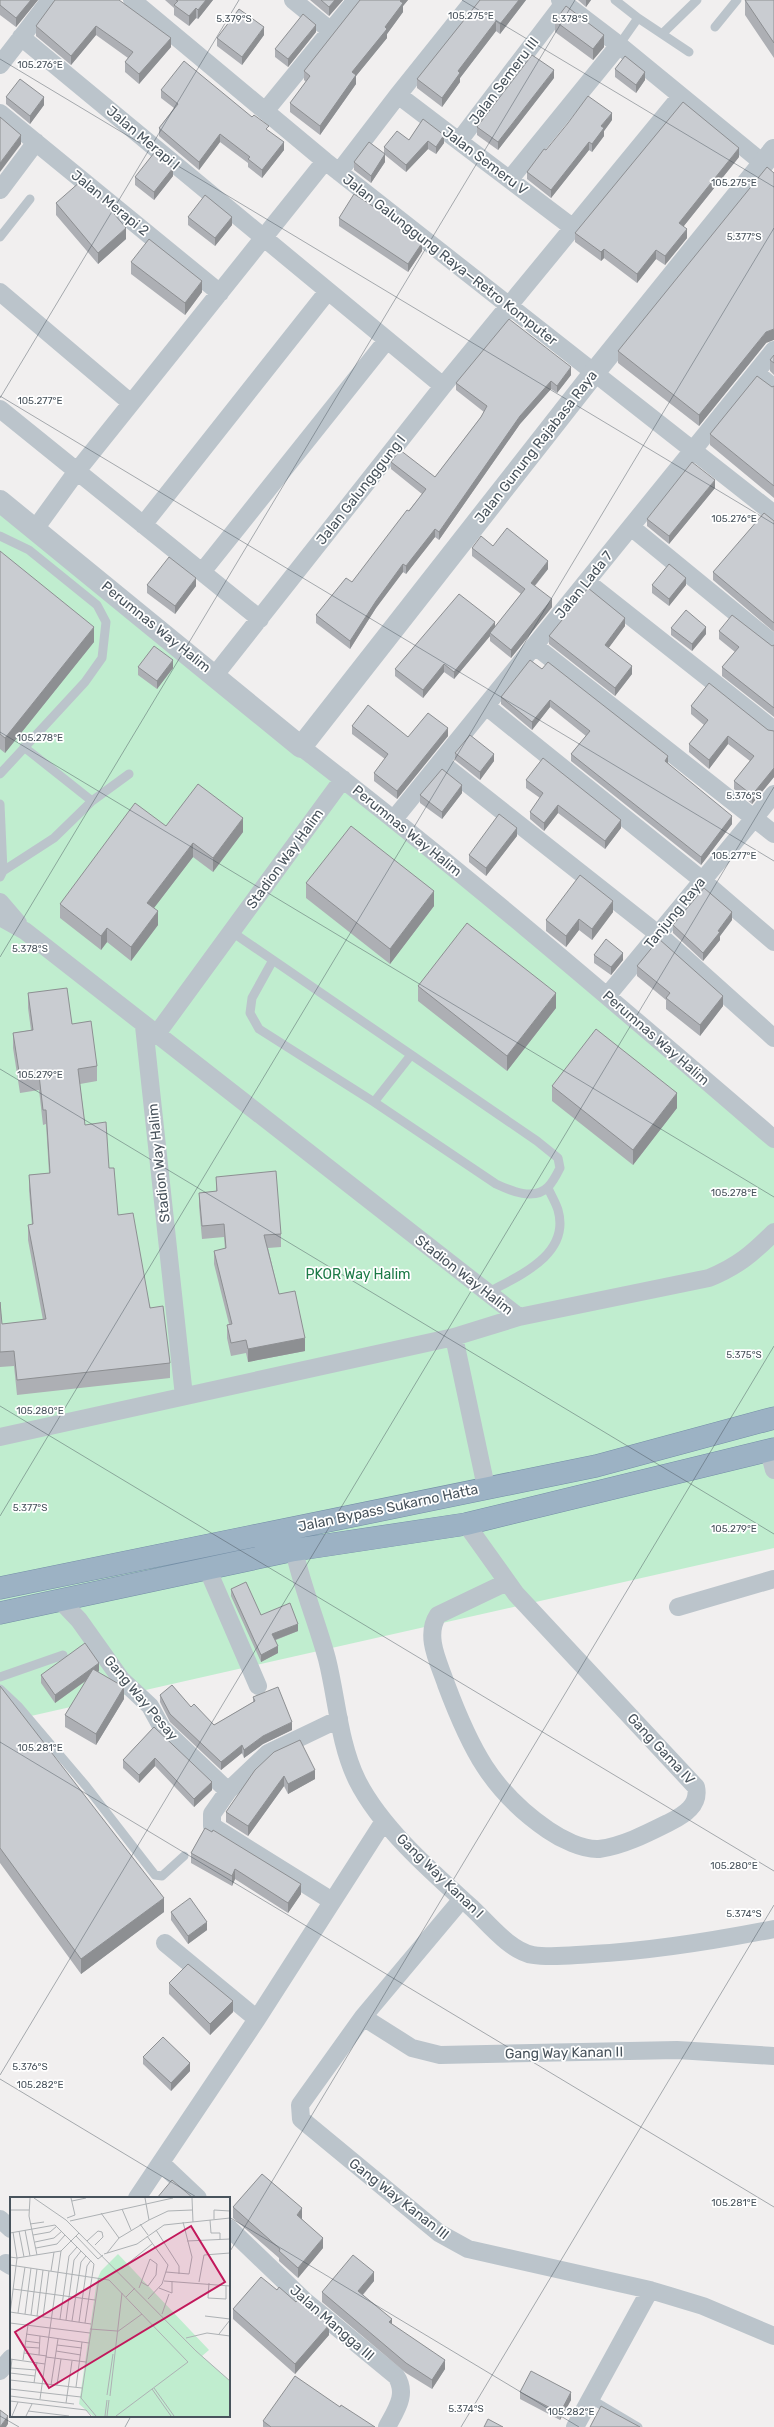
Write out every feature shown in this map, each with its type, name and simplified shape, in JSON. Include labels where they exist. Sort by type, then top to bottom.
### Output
[{"type":"highway","name":"Jalan Bypass Sukarno Hatta","points":[[0,1588],[486,1487],[596,1466],[774,1418]]},
{"type":"highway","name":"Jalan Bypass Sukarno Hatta","points":[[0,1613],[294,1550],[466,1524],[772,1457]]},
{"type":"street","points":[[0,65],[50,0]]},
{"type":"street","name":"Jalan Galunggung Raya—Retro Komputer","points":[[132,0],[266,110],[325,161],[508,306],[694,449],[774,514]]},
{"type":"street","points":[[292,0],[331,31]]},
{"type":"street","points":[[266,110],[356,0]]},
{"type":"street","points":[[339,172],[474,0]]},
{"type":"street","points":[[562,1],[620,45],[681,96],[769,157]]},
{"type":"street","name":"Jalan Semeru III","points":[[459,141],[562,1]]},
{"type":"street","name":"Jalan Merapi I","points":[[21,37],[443,386]]},
{"type":"street","points":[[510,179],[620,45]]},
{"type":"street","name":"Jalan Semeru V","points":[[398,95],[572,227]]},
{"type":"street","name":"Jalan Galungggung I","points":[[215,676],[443,386],[681,96]]},
{"type":"street","name":"Jalan Merapi 2","points":[[0,113],[220,293]]},
{"type":"street","points":[[0,190],[36,142]]},
{"type":"street","name":"Jalan Gunung Rajabasa Raya","points":[[301,747],[594,373],[769,157]]},
{"type":"street","points":[[35,529],[77,471],[325,161]]},
{"type":"street","points":[[143,525],[328,291]]},
{"type":"street","points":[[0,292],[131,403]]},
{"type":"street","points":[[202,572],[387,340]]},
{"type":"street","name":"Jalan Lada 7","points":[[394,819],[774,350]]},
{"type":"street","points":[[756,373],[774,388]]},
{"type":"street","points":[[0,409],[260,619]]},
{"type":"street","name":"Perumnas Way Halim","points":[[0,501],[301,747],[394,819],[607,996],[774,1139]]},
{"type":"street","points":[[631,527],[774,644]]},
{"type":"street","points":[[586,582],[774,730]]},
{"type":"street","points":[[535,646],[774,834]]},
{"type":"street","points":[[486,706],[702,880],[774,942]]},
{"type":"street","points":[[440,762],[658,934],[774,1038]]},
{"type":"street","name":"Stadion Way Halim","points":[[184,1396],[150,1031],[232,932],[343,779]]},
{"type":"street","name":"Tanjung Raya","points":[[607,996],[774,794]]},
{"type":"street","name":"Stadion Way Halim","points":[[0,902],[25,931]]},
{"type":"street","name":"Stadion Way Halim","points":[[0,917],[25,931],[150,1031],[519,1317]]},
{"type":"street","points":[[519,1317],[709,1278],[733,1268],[750,1257],[774,1232]]},
{"type":"street","name":"Stadion Way Halim","points":[[0,1437],[454,1337],[519,1317]]},
{"type":"street","points":[[454,1337],[486,1487]]},
{"type":"street","name":"Gang Gama IV","points":[[466,1524],[516,1594],[696,1787],[696,1799],[692,1807],[678,1818],[644,1835],[598,1849],[565,1842],[534,1820],[511,1801],[488,1773],[459,1718],[435,1652],[431,1631],[432,1624],[438,1616],[507,1582]]},
{"type":"street","name":"Gang Way Kanan I","points":[[294,1550],[300,1578],[326,1658],[339,1719],[357,1780],[384,1821],[462,1899],[514,1946],[532,1954],[551,1956],[617,1953],[678,1947],[774,1930]]},
{"type":"street","points":[[207,1568],[258,1686]]},
{"type":"street","points":[[678,1607],[774,1579]]},
{"type":"street","name":"Gang Way Pesay","points":[[59,1600],[79,1620],[122,1679],[150,1706],[162,1728],[228,1791]]},
{"type":"street","points":[[332,1900],[212,1826],[212,1814],[228,1791],[268,1753],[339,1719]]},
{"type":"street","points":[[138,2197],[257,2019],[384,1821]]},
{"type":"street","name":"Gang Way Kanan III","points":[[462,1899],[363,2018],[300,2105],[301,2119],[310,2128],[439,2233],[457,2245],[468,2249],[650,2290],[703,2306],[774,2336]]},
{"type":"street","points":[[165,1943],[257,2019]]},
{"type":"street","name":"Gang Way Kanan II","points":[[363,2018],[412,2048],[440,2055],[677,2050],[774,2056]]},
{"type":"street","points":[[161,2163],[197,2197]]},
{"type":"street","points":[[0,2219],[10,2228]]},
{"type":"street","name":"Jalan Mangga III","points":[[230,2229],[305,2301],[396,2376],[400,2383],[401,2398],[387,2427]]},
{"type":"street","points":[[575,2427],[650,2290]]},
{"type":"street","points":[[0,2371],[10,2359]]},
{"type":"lane","points":[[615,0],[638,18],[663,33],[689,52]]},
{"type":"lane","points":[[663,33],[697,0]]},
{"type":"lane","points":[[715,27],[737,0]]},
{"type":"lane","points":[[620,45],[638,18]]},
{"type":"lane","points":[[0,237],[30,199]]},
{"type":"lane","points":[[0,536],[30,550],[97,605],[106,622],[102,658],[86,682],[0,774]]},
{"type":"lane","points":[[24,747],[92,801]]},
{"type":"lane","points":[[2,874],[54,838],[92,801],[129,774]]},
{"type":"lane","points":[[0,804],[2,874]]},
{"type":"lane","points":[[232,932],[273,960],[411,1055],[558,1158],[560,1168],[548,1188],[529,1194],[513,1192],[496,1184],[374,1102],[259,1029],[250,1013],[252,998],[273,960]]},
{"type":"lane","points":[[374,1102],[411,1055]]},
{"type":"lane","points":[[488,1293],[535,1267],[554,1248],[559,1233],[558,1211],[548,1188]]},
{"type":"lane","points":[[0,1677],[63,1655]]},
{"type":"lane","points":[[0,1689],[18,1706],[86,1786],[155,1875],[162,1876],[184,1856]]},
{"type":"lane","points":[[591,2399],[638,2427]]},
{"type":"green space","name":"PKOR Way Halim","points":[[0,500],[774,1129],[774,1548],[0,1723]]},
{"type":"building","points":[[0,0],[31,0],[16,18],[0,5]]},
{"type":"building","points":[[55,0],[119,0],[171,38],[139,74],[125,62],[133,52],[96,26],[71,56],[36,26]]},
{"type":"building","points":[[176,0],[206,0],[198,10],[196,8],[189,16],[174,5],[178,1]]},
{"type":"building","points":[[321,0],[335,0],[329,7]]},
{"type":"building","points":[[360,0],[401,0],[400,1],[403,3],[385,27],[387,29],[352,72],[356,75],[320,126],[290,103],[310,76],[304,71]]},
{"type":"building","points":[[480,0],[519,0],[500,24],[496,21],[458,71],[460,73],[442,98],[417,79]]},
{"type":"building","points":[[745,0],[774,0],[774,43]]},
{"type":"building","points":[[566,6],[604,35],[593,49],[555,21]]},
{"type":"building","points":[[239,9],[264,27],[242,57],[217,38]]},
{"type":"building","points":[[303,14],[316,25],[288,59],[275,49]]},
{"type":"building","points":[[532,55],[554,70],[498,142],[477,127]]},
{"type":"building","points":[[625,56],[645,72],[636,85],[615,69]]},
{"type":"building","points":[[184,61],[252,117],[254,115],[269,126],[266,129],[284,142],[262,170],[248,159],[250,157],[220,134],[199,162],[159,128],[178,104],[161,90]]},
{"type":"building","points":[[20,79],[44,97],[30,116],[6,97]]},
{"type":"building","points":[[588,96],[612,113],[601,126],[604,128],[592,144],[589,142],[551,190],[527,172],[544,149],[546,150],[568,123]]},
{"type":"building","points":[[683,102],[739,148],[679,223],[687,229],[665,256],[656,250],[637,274],[604,249],[601,252],[575,233]]},
{"type":"building","points":[[0,117],[21,135],[0,163]]},
{"type":"building","points":[[423,119],[444,135],[436,147],[428,141],[406,165],[384,147],[397,131],[409,140]]},
{"type":"building","points":[[369,142],[385,154],[371,176],[354,162]]},
{"type":"building","points":[[154,153],[173,168],[154,192],[135,177]]},
{"type":"building","points":[[767,167],[774,173],[774,329],[766,332],[699,415],[618,351]]},
{"type":"building","points":[[81,181],[99,196],[126,228],[98,253],[56,203]]},
{"type":"building","points":[[354,194],[385,214],[422,243],[408,264],[339,218]]},
{"type":"building","points":[[205,195],[232,217],[215,238],[188,217]]},
{"type":"building","points":[[149,239],[202,281],[185,303],[131,262]]},
{"type":"building","points":[[509,319],[571,367],[557,386],[551,381],[520,416],[439,532],[435,529],[406,566],[403,564],[376,601],[350,641],[316,615],[346,578],[352,582],[407,510],[409,511],[426,489],[391,462],[400,450],[435,477],[481,417],[487,406],[456,383]]},
{"type":"building","points":[[774,355],[774,363],[770,360]]},
{"type":"building","points":[[757,376],[772,387],[774,386],[774,486],[710,434]]},
{"type":"building","points":[[692,462],[715,480],[669,536],[647,519]]},
{"type":"building","points":[[764,513],[774,521],[774,623],[713,572]]},
{"type":"building","points":[[507,528],[548,561],[531,583],[552,599],[511,650],[490,633],[525,589],[472,548],[481,536],[493,546]]},
{"type":"building","points":[[0,551],[94,627],[5,738],[0,734]]},
{"type":"building","points":[[169,557],[196,578],[175,606],[147,585]]},
{"type":"building","points":[[669,564],[686,578],[669,599],[652,585]]},
{"type":"building","points":[[588,588],[625,618],[605,645],[632,666],[615,688],[549,636]]},
{"type":"building","points":[[459,594],[495,622],[454,672],[444,664],[423,690],[395,669]]},
{"type":"building","points":[[686,610],[706,627],[692,644],[671,628]]},
{"type":"building","points":[[732,615],[772,646],[774,645],[774,708],[722,667],[739,647],[719,631]]},
{"type":"building","points":[[154,646],[173,660],[157,681],[138,667]]},
{"type":"building","points":[[530,660],[542,669],[548,662],[668,756],[665,761],[732,816],[701,857],[571,754],[590,731],[550,700],[532,722],[501,697]]},
{"type":"building","points":[[709,683],[768,730],[774,731],[774,768],[752,795],[734,781],[754,756],[728,736],[709,760],[689,744],[708,720],[691,706]]},
{"type":"building","points":[[368,705],[408,737],[428,713],[448,728],[397,791],[374,773],[388,754],[352,726]]},
{"type":"building","points":[[470,735],[494,754],[480,772],[455,753]]},
{"type":"building","points":[[543,758],[621,820],[605,841],[558,805],[544,823],[530,812],[543,793],[526,780]]},
{"type":"building","points":[[442,769],[462,785],[442,812],[420,795]]},
{"type":"building","points":[[198,784],[243,818],[213,858],[193,843],[147,903],[158,911],[131,947],[107,928],[101,936],[60,904],[135,803],[166,826]]},
{"type":"building","points":[[499,814],[517,828],[486,868],[469,855]]},
{"type":"building","points":[[351,826],[434,891],[390,949],[306,883]]},
{"type":"building","points":[[580,875],[613,901],[592,929],[579,919],[566,936],[546,920]]},
{"type":"building","points":[[704,888],[732,912],[718,931],[720,932],[703,953],[673,925]]},
{"type":"building","points":[[467,923],[556,993],[507,1056],[418,986]]},
{"type":"building","points":[[606,939],[623,953],[611,967],[594,955]]},
{"type":"building","points":[[659,939],[723,996],[700,1025],[666,998],[670,993],[637,966]]},
{"type":"building","points":[[67,988],[72,1024],[91,1021],[97,1066],[78,1069],[85,1125],[106,1122],[109,1168],[114,1168],[118,1215],[133,1213],[150,1308],[163,1306],[170,1363],[17,1380],[14,1351],[0,1352],[0,1302],[2,1324],[46,1319],[28,1225],[33,1224],[29,1175],[50,1173],[46,1110],[43,1110],[39,1075],[20,1078],[13,1033],[33,1030],[28,993]]},
{"type":"building","points":[[596,1029],[677,1093],[633,1150],[552,1086]]},
{"type":"building","points":[[276,1171],[281,1234],[264,1235],[279,1294],[295,1291],[305,1338],[248,1349],[246,1340],[231,1343],[227,1325],[232,1324],[214,1251],[226,1248],[224,1224],[202,1226],[199,1193],[217,1191],[216,1177]]},
{"type":"building","points":[[246,1582],[261,1615],[290,1603],[298,1624],[272,1634],[278,1646],[261,1655],[231,1589]]},
{"type":"building","points":[[85,1643],[99,1663],[55,1695],[41,1675]]},
{"type":"building","points":[[93,1669],[124,1687],[96,1734],[65,1715]]},
{"type":"building","points":[[172,1685],[191,1707],[194,1704],[214,1725],[255,1701],[253,1697],[278,1687],[292,1722],[263,1736],[244,1750],[242,1745],[221,1762],[170,1714],[160,1695]]},
{"type":"building","points":[[0,1686],[164,1898],[81,1959],[0,1848]]},
{"type":"building","points":[[154,1727],[212,1782],[194,1799],[155,1758],[139,1775],[123,1760]]},
{"type":"building","points":[[300,1740],[315,1770],[288,1784],[284,1776],[248,1826],[226,1812],[255,1770],[274,1752]]},
{"type":"building","points":[[205,1828],[212,1832],[213,1830],[301,1884],[288,1903],[235,1869],[232,1876],[191,1853]]},
{"type":"building","points":[[190,1898],[207,1922],[188,1936],[171,1912]]},
{"type":"building","points":[[188,1964],[233,2001],[210,2024],[169,1983]]},
{"type":"building","points":[[163,2037],[190,2063],[171,2083],[143,2057]]},
{"type":"building","points":[[262,2174],[302,2208],[297,2215],[323,2238],[298,2268],[279,2251],[280,2249],[233,2207]]},
{"type":"building","points":[[172,2180],[192,2197],[158,2197]]},
{"type":"building","points":[[353,2255],[374,2272],[358,2291],[392,2319],[389,2322],[445,2360],[432,2380],[406,2363],[322,2292]]},
{"type":"building","points":[[261,2277],[277,2290],[279,2287],[296,2302],[298,2299],[329,2325],[295,2364],[233,2309]]},
{"type":"building","points":[[531,2371],[571,2392],[560,2413],[520,2392]]},
{"type":"building","points":[[295,2376],[340,2407],[341,2405],[375,2427],[271,2427],[263,2421]]},
{"type":"building","points":[[601,2406],[640,2427],[590,2427]]},
{"type":"building","points":[[0,2410],[8,2416],[0,2427]]},
{"type":"building","points":[[488,2419],[503,2427],[484,2427]]}]
